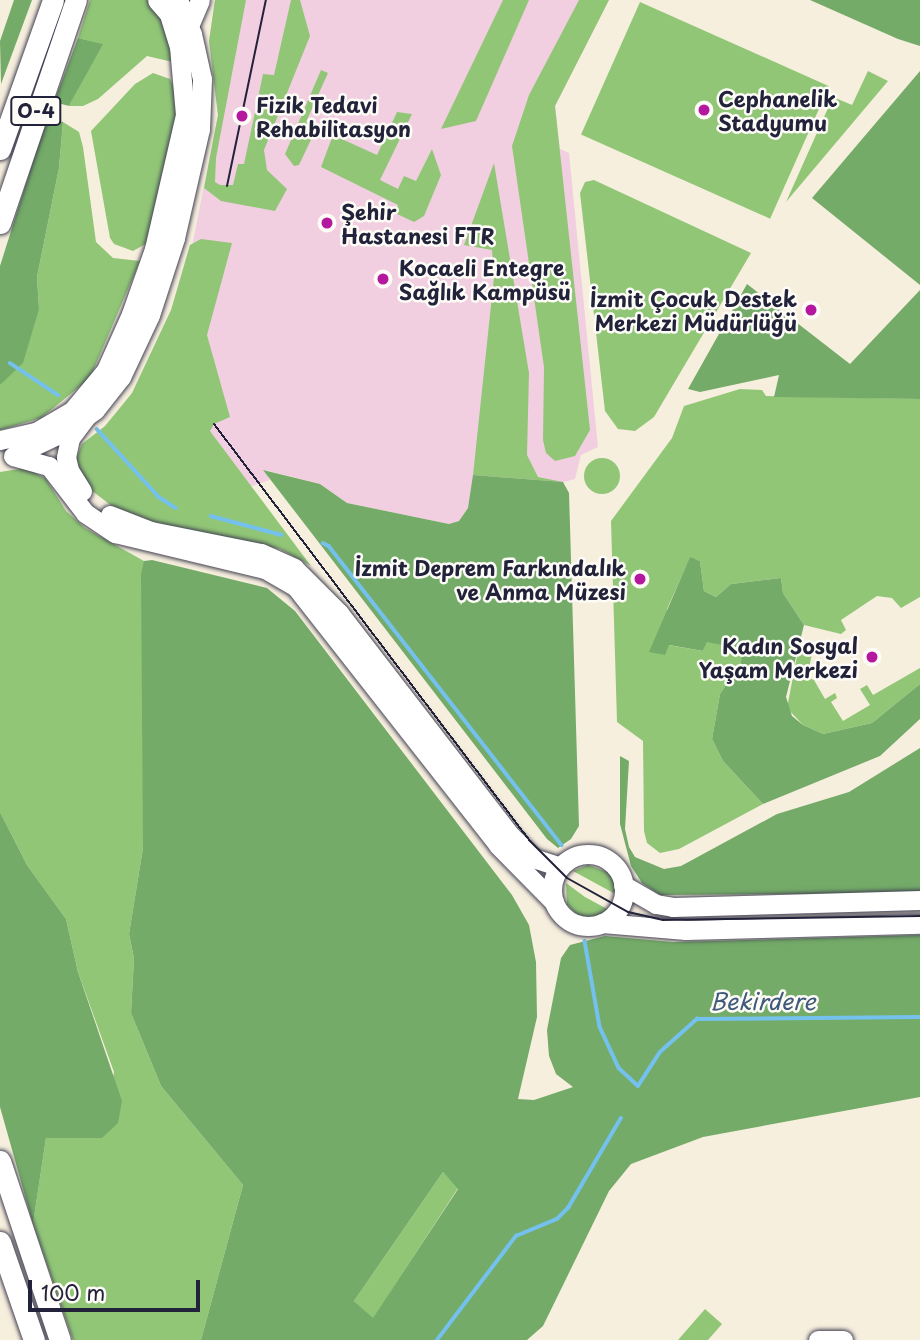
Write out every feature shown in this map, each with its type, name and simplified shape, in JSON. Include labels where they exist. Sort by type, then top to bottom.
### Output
[{"type":"highway","name":"O-4","points":[[0,149],[53,0]]},
{"type":"highway","name":"O-4","points":[[0,223],[76,0]]},
{"type":"highway","points":[[0,1161],[60,1340]]},
{"type":"highway","points":[[0,1242],[34,1340]]},
{"type":"main road","points":[[0,440],[36,432],[72,411],[106,370],[131,314],[154,248],[185,116],[179,47],[169,14],[157,0]]},
{"type":"main road","points":[[178,0],[189,26],[202,79],[200,129],[174,238],[150,315],[121,377],[70,438],[66,457],[69,470],[85,495],[125,524],[261,553],[304,576],[339,613],[511,836],[533,858],[560,867]]},
{"type":"main road","points":[[189,26],[200,0]]},
{"type":"main road","points":[[7,456],[85,418]]},
{"type":"main road","points":[[7,456],[49,466],[85,513],[115,533],[265,569],[296,587],[498,845],[568,920],[579,925],[602,923],[686,930],[920,924]]},
{"type":"main road","points":[[554,902],[554,878],[560,867],[579,855],[603,857],[613,864],[623,885],[644,899],[673,907],[920,900]]},
{"type":"main road","points":[[602,923],[619,908],[623,885]]},
{"type":"main road","points":[[818,1340],[843,1340]]},
{"type":"shaded area","name":"Kocaeli Entegre Sağlık Kampüsü","points":[[215,0],[609,0],[555,106],[560,149],[569,153],[598,447],[581,455],[575,479],[468,508],[459,521],[449,524],[347,503],[320,484],[265,470],[270,480],[246,488],[196,427],[178,317],[218,115],[209,41]]},
{"type":"green space","points":[[14,0],[32,0],[1,84],[0,41]]},
{"type":"green space","points":[[90,0],[150,0],[159,10],[177,63],[147,56],[98,99],[83,106],[69,106],[102,44],[78,38]]},
{"type":"green space","points":[[215,0],[246,0],[216,158],[215,182],[220,185],[233,185],[238,164],[244,164],[263,74],[274,75],[291,0],[300,0],[310,36],[264,150],[267,170],[287,189],[275,211],[221,201],[204,188],[218,115],[209,41]]},
{"type":"green space","points":[[503,0],[529,0],[476,121],[441,129]]},
{"type":"green space","points":[[579,0],[609,0],[555,106],[590,430],[575,456],[555,461],[546,453],[543,440],[544,367],[512,146],[529,95]]},
{"type":"green space","points":[[810,0],[920,0],[920,46],[898,39]]},
{"type":"green space","name":"Cephanelik Stadyumu","points":[[640,2],[829,86],[770,219],[581,134]]},
{"type":"green space","points":[[78,38],[103,44],[69,106],[54,102]]},
{"type":"green space","points":[[321,70],[328,73],[306,122],[317,127],[299,165],[294,166],[285,154]]},
{"type":"green space","points":[[868,71],[888,81],[786,202],[833,97],[852,105]]},
{"type":"green space","points":[[920,71],[920,285],[812,198]]},
{"type":"green space","points":[[153,73],[170,79],[180,102],[151,241],[133,251],[114,244],[110,238],[91,131],[135,84]]},
{"type":"green space","points":[[397,112],[412,114],[380,180],[398,189],[404,176],[416,181],[432,149],[441,175],[424,216],[414,222],[395,213],[398,205],[321,167],[333,135],[377,155]]},
{"type":"green space","points":[[47,117],[63,122],[59,168],[37,277],[39,309],[23,363],[0,385],[0,266]]},
{"type":"green space","points":[[63,122],[79,132],[96,242],[113,258],[140,261],[90,378],[41,418],[0,430],[0,385],[39,309],[37,277],[59,168]]},
{"type":"green space","points":[[494,163],[529,373],[527,455],[538,477],[563,482],[473,475],[494,277],[492,250],[464,245]]},
{"type":"green space","points":[[594,180],[751,253],[654,417],[635,431],[618,429],[605,411],[580,193],[585,182]]},
{"type":"green space","points":[[201,239],[232,243],[207,335],[230,417],[214,424],[210,431],[311,566],[280,549],[126,517],[91,490],[75,462],[82,444],[105,426],[132,393],[171,310],[190,245]]},
{"type":"green space","points":[[747,284],[850,364],[920,290],[920,399],[774,397],[779,375],[700,392],[688,389]]},
{"type":"green space","points":[[740,389],[762,390],[766,396],[920,399],[920,597],[901,608],[892,598],[877,596],[841,620],[846,630],[841,634],[804,625],[783,593],[781,578],[731,584],[716,597],[704,591],[700,561],[690,558],[667,609],[668,645],[703,651],[707,641],[742,649],[741,662],[720,694],[712,739],[723,761],[763,804],[679,849],[660,853],[647,843],[644,831],[643,741],[617,722],[611,521],[672,438],[684,406]]},
{"type":"green space","points":[[602,458],[615,463],[620,476],[615,489],[602,494],[589,489],[584,476],[589,463]]},
{"type":"green space","points":[[26,468],[46,479],[66,511],[85,528],[144,561],[143,848],[129,934],[134,958],[131,1013],[161,1086],[243,1185],[201,1340],[73,1340],[33,1224],[46,1138],[102,1138],[114,1072],[78,972],[66,919],[27,865],[0,812],[0,472]]},
{"type":"green space","points":[[263,470],[320,484],[347,503],[449,524],[459,521],[468,508],[473,475],[563,482],[569,493],[579,826],[571,839],[558,848],[547,839]]},
{"type":"green space","points":[[690,557],[700,561],[704,591],[716,597],[731,584],[781,578],[783,593],[804,625],[786,697],[792,716],[803,725],[823,734],[872,723],[920,684],[920,719],[880,756],[763,804],[723,761],[712,739],[720,694],[741,662],[742,649],[707,642],[703,651],[669,645],[665,655],[649,652]]},
{"type":"green space","points":[[152,560],[267,588],[295,611],[512,895],[529,925],[536,962],[537,1017],[518,1099],[534,1100],[573,1087],[556,1074],[549,1056],[547,1030],[561,958],[570,945],[605,936],[673,942],[920,935],[920,1097],[703,1137],[631,1164],[609,1191],[543,1326],[527,1340],[201,1340],[243,1185],[161,1086],[131,1013],[134,958],[129,934],[143,848],[141,574],[144,561]],"holes":[[[443,1172],[458,1189],[373,1318],[354,1301]]]},
{"type":"green space","points":[[798,651],[812,654],[807,677],[814,680],[825,699],[835,693],[837,698],[831,702],[843,721],[870,705],[860,689],[867,685],[873,695],[920,668],[920,684],[872,723],[823,734],[803,725],[787,708]]},
{"type":"green space","points":[[920,748],[920,893],[660,895],[642,883],[631,866],[620,824],[620,756],[629,761],[625,829],[629,847],[635,857],[664,869],[681,866],[777,814],[849,792]]},
{"type":"green space","points":[[0,812],[27,865],[66,919],[78,972],[122,1101],[118,1123],[102,1138],[46,1138],[33,1224],[0,1107]]},
{"type":"green space","points":[[588,865],[613,874],[619,896],[573,871]]},
{"type":"green space","points":[[566,883],[609,910],[593,918],[578,915],[567,905]]},
{"type":"green space","points":[[443,1172],[458,1188],[373,1319],[354,1301]]},
{"type":"green space","points":[[705,1309],[722,1324],[708,1340],[678,1340]]},
{"type":"waterway","points":[[10,363],[58,395]]},
{"type":"waterway","points":[[97,429],[159,497],[176,508]]},
{"type":"waterway","points":[[211,516],[282,535]]},
{"type":"waterway","points":[[323,543],[329,546],[562,845]]},
{"type":"waterway","name":"Bekirdere","points":[[585,941],[600,1027],[619,1068],[638,1086],[660,1052],[697,1019],[920,1017]]},
{"type":"waterway","name":"Bekirdere","points":[[437,1340],[516,1236],[557,1219],[568,1208],[621,1118]]},
{"type":"tram line","points":[[227,186],[266,0]]},
{"type":"tram line","points":[[214,424],[530,841],[567,878],[628,912],[663,920],[920,916]]},
{"type":"place","name":"Cephanelik Stadyumu","points":[[704,110]]},
{"type":"place","name":"Fizik Tedavi Rehabilitasyon","points":[[242,116]]},
{"type":"place","name":"Şehir Hastanesi FTR","points":[[327,223]]},
{"type":"place","name":"Kocaeli Entegre Sağlık Kampüsü","points":[[383,279]]},
{"type":"place","name":"İzmit Çocuk Destek Merkezi Müdürlüğü","points":[[811,310]]},
{"type":"place","name":"İzmit Deprem Farkındalık ve Anma Müzesi","points":[[640,579]]},
{"type":"place","name":"Kadın Sosyal Yaşam Merkezi","points":[[872,657]]}]
